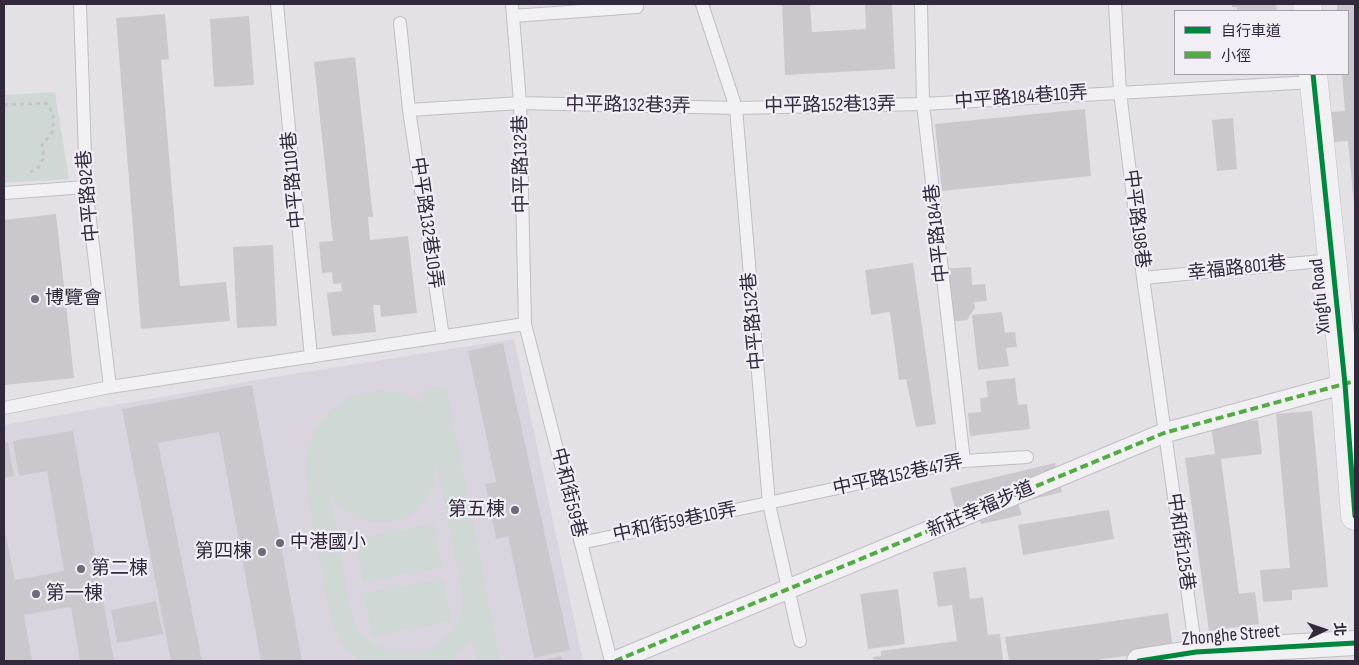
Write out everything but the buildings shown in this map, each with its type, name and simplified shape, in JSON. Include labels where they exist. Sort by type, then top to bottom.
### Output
[{"type":"street","name":"Xingfu Road","points":[[1313,78],[1332,260],[1350,383],[1355,516]]},
{"type":"street","name":"新莊幸福步道","points":[[615,661],[1164,433],[1350,383]]},
{"type":"street","name":"Zhonghe Street","points":[[1139,661],[1196,652],[1355,643]]},
{"type":"lane","name":"中平路92巷","points":[[80,4],[86,187],[110,387]]},
{"type":"lane","name":"中平路110巷","points":[[277,4],[311,357]]},
{"type":"lane","name":"中平路152巷","points":[[702,4],[736,108],[769,504],[800,641]]},
{"type":"lane","name":"中平路184巷","points":[[921,4],[923,104],[964,462]]},
{"type":"lane","name":"中平路198巷","points":[[1115,4],[1120,92],[1164,433]]},
{"type":"lane","points":[[513,10],[637,8]]},
{"type":"lane","name":"中平路132巷","points":[[513,10],[520,103],[525,324]]},
{"type":"lane","name":"中平路132巷10弄","points":[[400,23],[410,110],[443,337]]},
{"type":"lane","name":"中平路184巷10弄","points":[[923,104],[1313,78]]},
{"type":"lane","points":[[410,110],[520,103]]},
{"type":"lane","name":"中平路132巷3弄","points":[[520,103],[736,108]]},
{"type":"lane","name":"中平路152巷13弄","points":[[736,108],[923,104]]},
{"type":"lane","points":[[4,193],[86,187]]},
{"type":"lane","name":"幸福路801巷","points":[[1143,278],[1332,260]]},
{"type":"lane","points":[[4,408],[110,387],[525,324]]},
{"type":"lane","name":"中和街59巷","points":[[525,324],[611,661]]},
{"type":"lane","name":"中和街125巷","points":[[1164,433],[1196,652]]},
{"type":"lane","name":"中平路152巷47弄","points":[[769,504],[964,462],[1027,457]]},
{"type":"lane","name":"中和街59巷10弄","points":[[581,543],[769,504]]},
{"type":"path","points":[[4,105],[46,103],[53,113],[53,131],[42,145],[44,158],[41,165],[28,174],[20,174]]},
{"type":"shaded area","points":[[55,92],[69,179],[4,183],[4,95]]},
{"type":"shaded area","name":"中港國小","points":[[514,339],[583,661],[4,661],[4,425],[263,379]]},
{"type":"shaded area","points":[[446,385],[500,661],[476,661],[472,639],[451,661],[359,661],[340,640],[331,622],[305,481],[305,454],[315,429],[331,409],[354,395],[379,390],[403,393],[424,403],[422,389]],"holes":[[[437,464],[463,597],[462,610],[458,622],[450,634],[433,649],[419,653],[390,652],[374,644],[360,632],[352,617],[330,492],[342,507],[357,517],[374,522],[392,522],[409,515],[424,503],[433,487]]]},
{"type":"shaded area","points":[[434,524],[442,567],[363,582],[355,539]]},
{"type":"shaded area","points":[[443,579],[451,621],[372,636],[364,593]]},
{"type":"marked path","points":[[615,661],[1164,433],[1355,381]]},
{"type":"cycle path","points":[[1313,75],[1345,384],[1355,516]]},
{"type":"cycle path","points":[[1139,661],[1196,652],[1355,643]]},
{"type":"place","name":"博覽會","points":[[35,299]]},
{"type":"place","name":"第五棟","points":[[515,510]]},
{"type":"place","name":"中港國小","points":[[280,543]]},
{"type":"place","name":"第四棟","points":[[262,552]]},
{"type":"place","name":"第二棟","points":[[81,569]]},
{"type":"place","name":"第一棟","points":[[36,594]]}]
